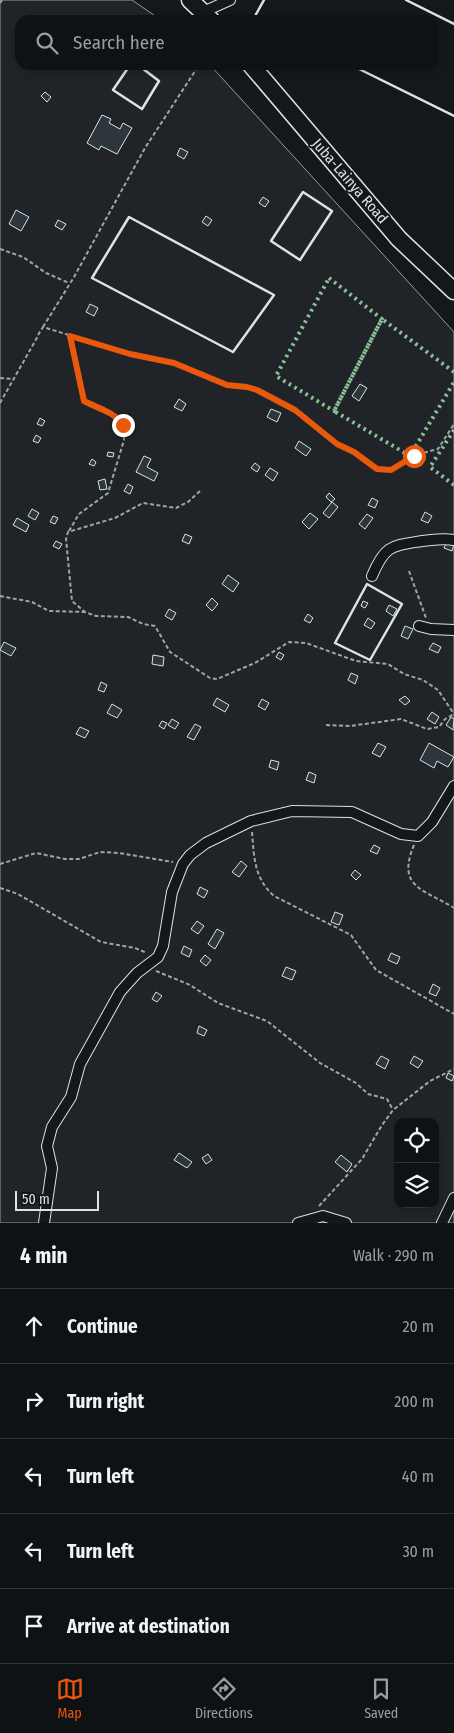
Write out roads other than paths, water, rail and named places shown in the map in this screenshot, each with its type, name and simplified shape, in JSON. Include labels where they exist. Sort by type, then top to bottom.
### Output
[{"type":"main road","points":[[190,0],[206,15]]},
{"type":"main road","name":"Juba-Lainya Road","points":[[255,70],[400,238],[454,291]]},
{"type":"street","points":[[208,15],[230,0]]},
{"type":"street","points":[[372,576],[383,554],[395,545],[437,539],[454,540]]},
{"type":"street","points":[[419,626],[431,629],[454,630]]},
{"type":"street","points":[[44,1223],[52,1168],[47,1146],[52,1127],[71,1098],[80,1064],[112,1004],[120,992],[158,957],[163,946],[172,892],[183,864],[206,843],[251,821],[292,811],[352,812],[401,834],[418,836],[432,822],[454,786]]},
{"type":"street","points":[[442,1223],[454,1198]]},
{"type":"street","points":[[298,1223],[323,1216],[346,1223]]}]
